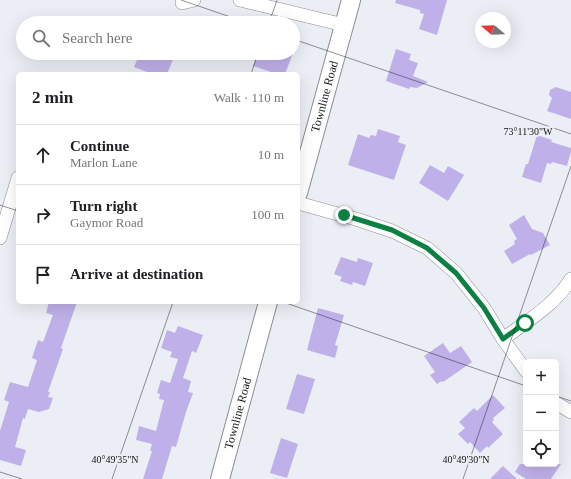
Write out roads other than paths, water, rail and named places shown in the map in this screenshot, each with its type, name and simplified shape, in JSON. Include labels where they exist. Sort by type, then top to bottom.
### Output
[{"type":"street","points":[[240,0],[344,25]]},
{"type":"street","name":"Townline Road","points":[[300,186],[351,0]]},
{"type":"street","points":[[0,238],[16,185]]},
{"type":"street","points":[[300,204],[356,218],[392,230],[427,248],[456,273],[484,308],[523,368]]},
{"type":"street","points":[[503,339],[547,307],[571,279]]},
{"type":"street","name":"Townline Road","points":[[220,479],[267,304]]},
{"type":"street","points":[[559,405],[571,412]]}]
